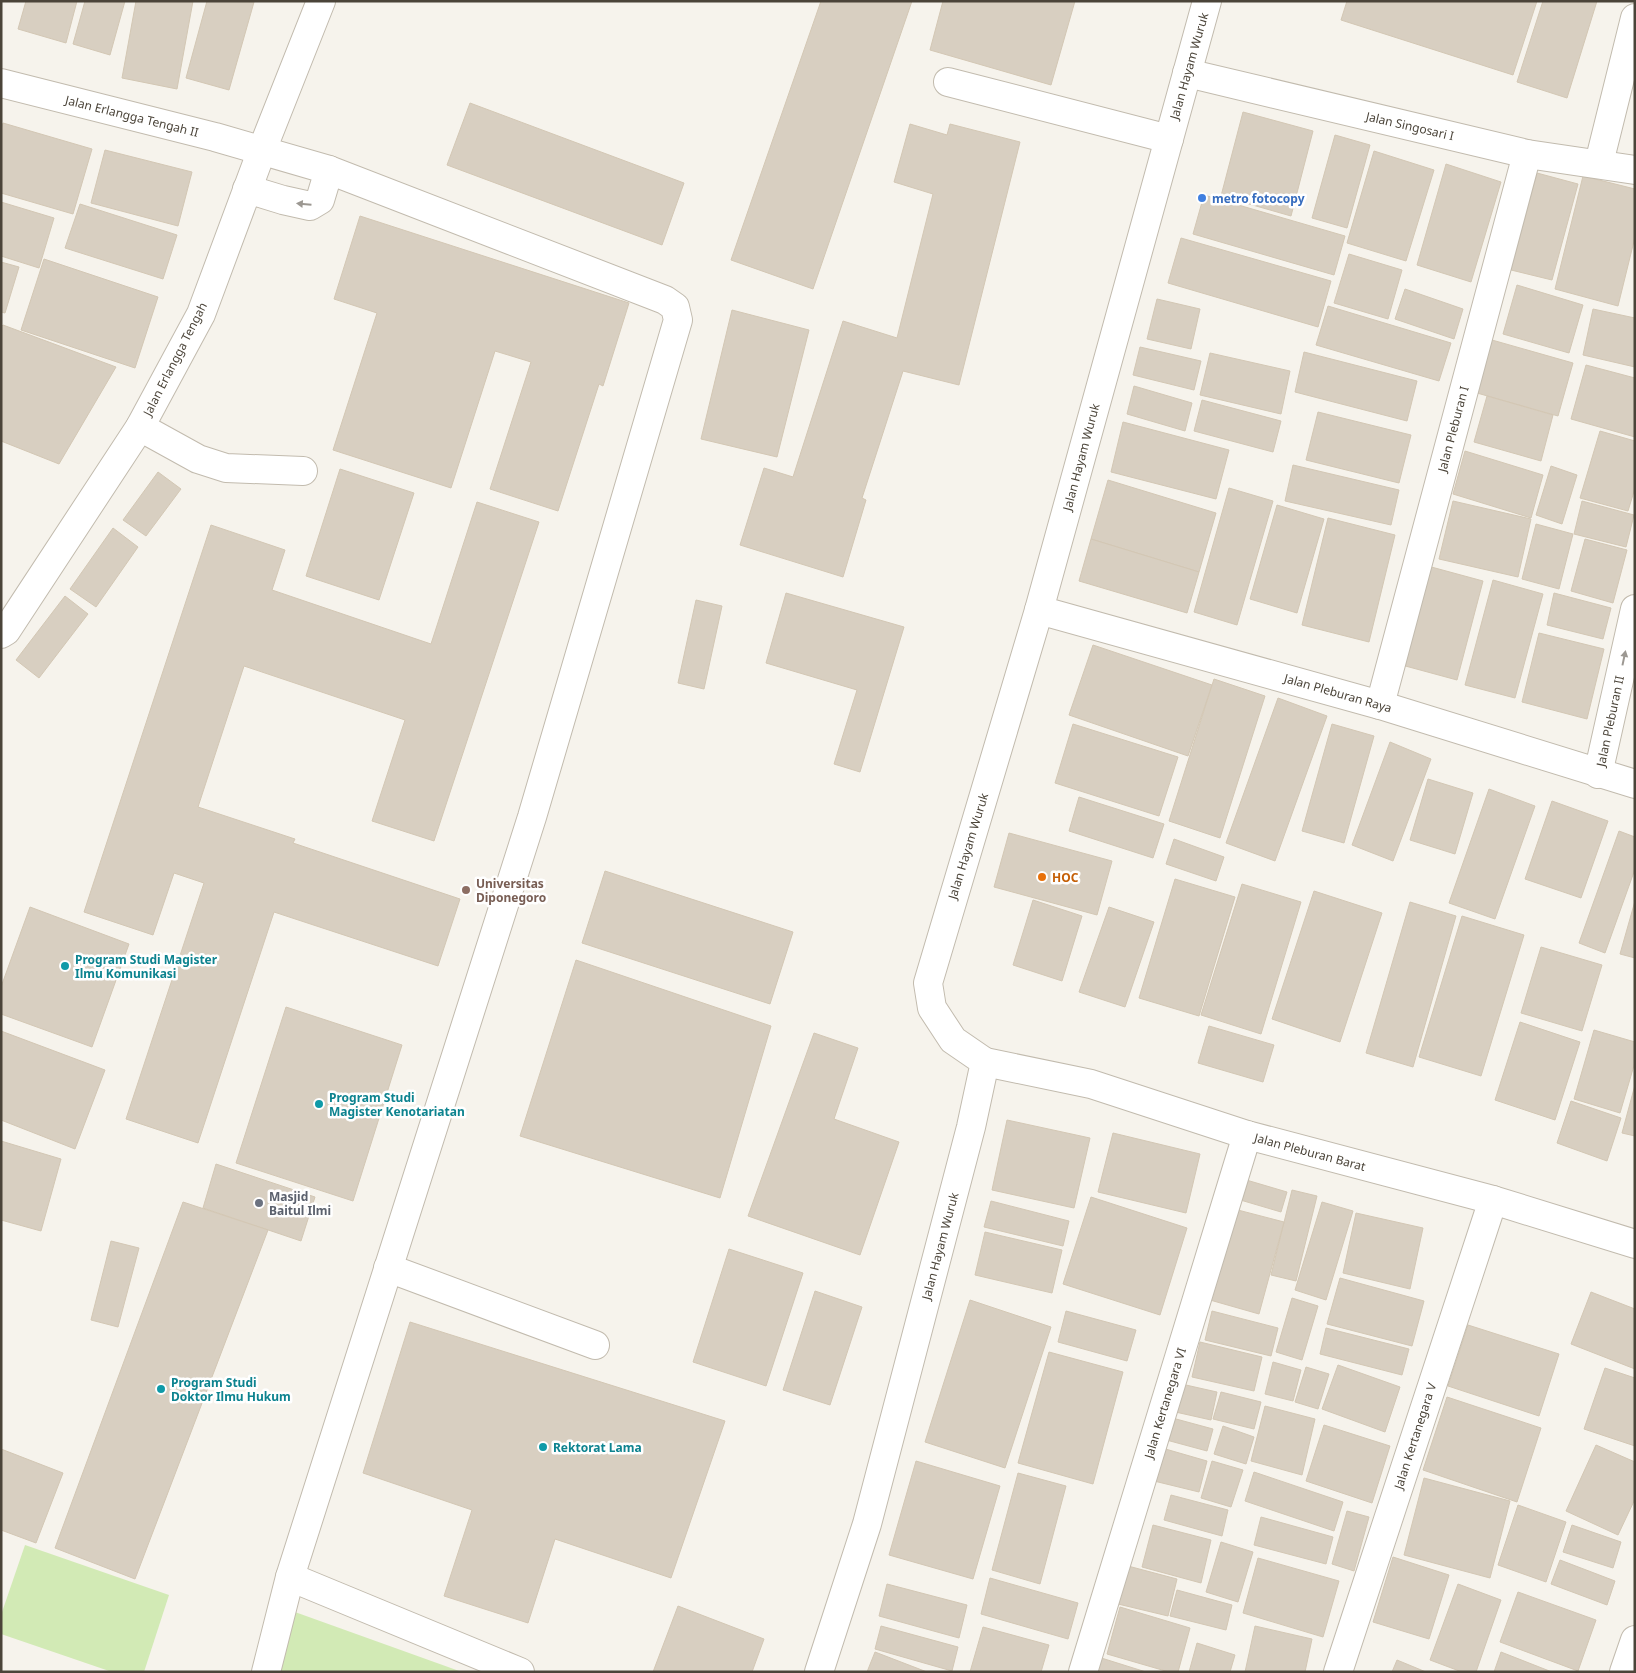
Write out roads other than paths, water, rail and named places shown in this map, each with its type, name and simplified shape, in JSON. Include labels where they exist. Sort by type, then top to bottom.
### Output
[{"type":"street","name":"Jalan Erlangga Tengah","points":[[3,637],[140,427],[201,314],[247,189],[321,1]]},
{"type":"street","name":"Jalan Hayam Wuruk","points":[[819,1672],[867,1524],[969,1137],[985,1062],[953,1040],[932,1008],[928,983],[1039,610],[1207,1]]},
{"type":"street","points":[[1599,164],[1635,18]]},
{"type":"street","name":"Jalan Singosari I","points":[[1187,73],[1527,154],[1635,170]]},
{"type":"street","name":"Jalan Erlangga Tengah II","points":[[1,82],[262,150],[329,170],[665,300],[675,307],[678,320],[532,817],[290,1578],[266,1672]]},
{"type":"street","points":[[948,82],[1169,139]]},
{"type":"street","name":"Jalan Pleburan I","points":[[1380,705],[1527,154]]},
{"type":"street","points":[[247,189],[310,206],[320,200],[329,170]]},
{"type":"street","points":[[140,427],[198,459],[226,468],[303,471]]},
{"type":"street","name":"Jalan Pleburan II","points":[[1598,774],[1635,609]]},
{"type":"street","name":"Jalan Pleburan Raya","points":[[1039,610],[1380,705],[1635,784]]},
{"type":"street","name":"Jalan Pleburan Barat","points":[[985,1062],[1092,1084],[1247,1135],[1493,1200],[1635,1244]]},
{"type":"street","name":"Jalan Kertanegara VI","points":[[1083,1672],[1247,1135]]},
{"type":"street","name":"Jalan Kertanegara V","points":[[1338,1672],[1493,1200]]},
{"type":"street","points":[[388,1268],[595,1345]]},
{"type":"street","points":[[290,1578],[520,1672]]},
{"type":"street","points":[[1624,1672],[1635,1640]]},
{"type":"place","name":"metro fotocopy","points":[[1202,198]]},
{"type":"place","name":"HOC","points":[[1042,877]]},
{"type":"place","name":"Universitas Diponegoro","points":[[466,890]]},
{"type":"place","name":"Program Studi Magister Ilmu Komunikasi","points":[[65,966]]},
{"type":"place","name":"Program Studi Magister Kenotariatan","points":[[319,1104]]},
{"type":"place","name":"Masjid Baitul Ilmi","points":[[259,1203]]},
{"type":"place","name":"Program Studi Doktor Ilmu Hukum","points":[[161,1389]]},
{"type":"place","name":"Rektorat Lama","points":[[543,1447]]}]
